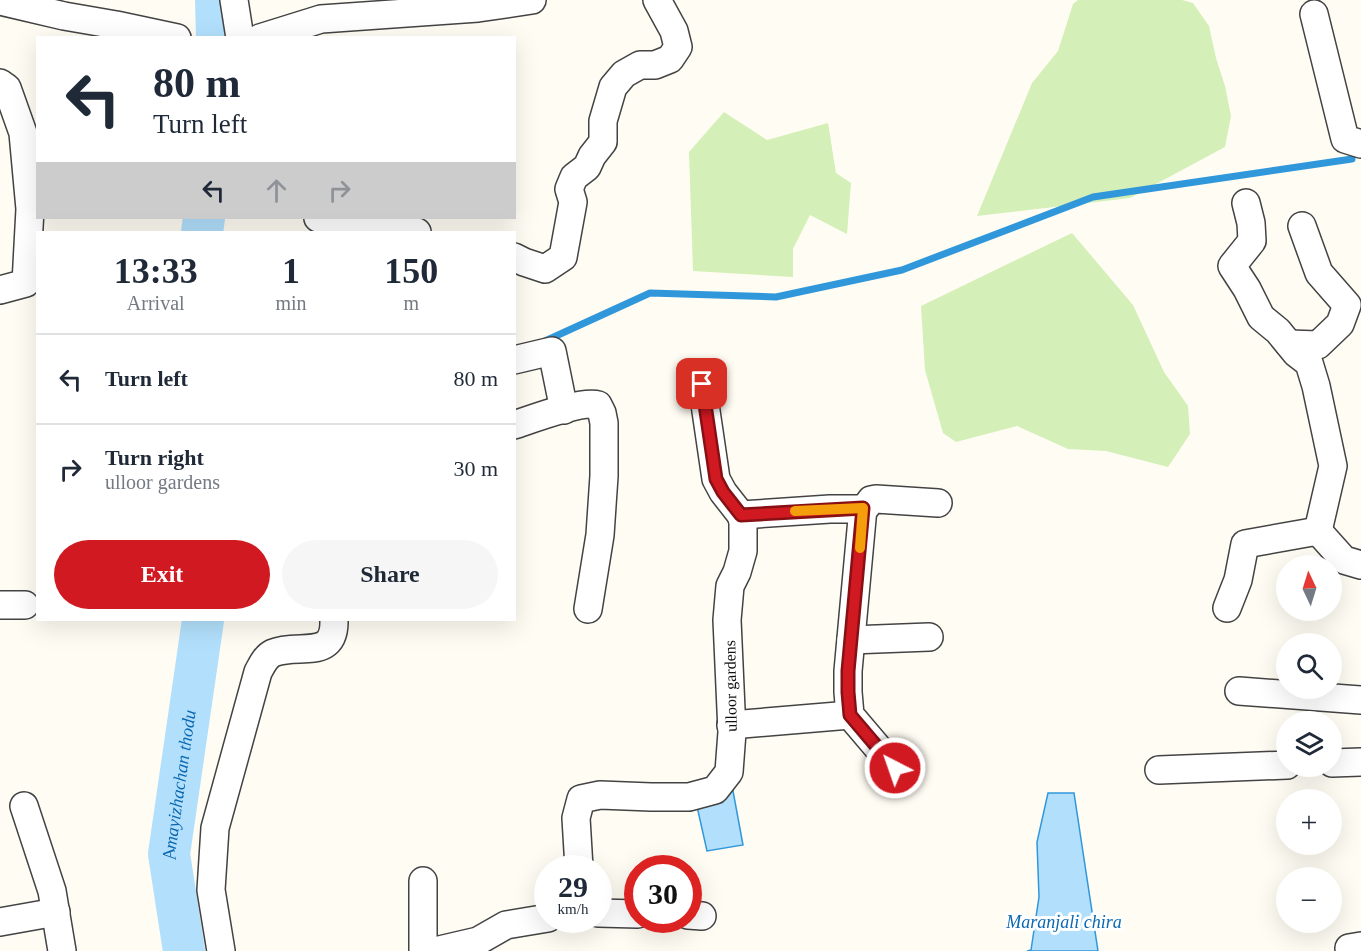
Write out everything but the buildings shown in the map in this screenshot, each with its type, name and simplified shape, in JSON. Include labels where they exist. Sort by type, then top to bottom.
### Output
[{"type":"street","points":[[234,0],[240,36]]},
{"type":"street","points":[[266,36],[321,19],[478,8],[532,0]]},
{"type":"street","points":[[516,258],[545,269],[563,257],[573,202],[569,189],[574,177],[587,167],[603,142],[603,121],[613,87],[624,74],[640,65],[655,65],[670,59],[678,47],[674,31],[657,0]]},
{"type":"street","points":[[0,1],[168,36]]},
{"type":"street","points":[[1314,14],[1356,147]]},
{"type":"street","points":[[0,83],[7,88],[23,133],[30,209],[26,283],[0,290]]},
{"type":"street","points":[[1246,203],[1251,223],[1252,241],[1232,267],[1247,289],[1261,317],[1278,331],[1296,353],[1308,363],[1316,386],[1333,466],[1318,531]]},
{"type":"street","points":[[325,219],[410,231]]},
{"type":"street","points":[[1289,344],[1318,345],[1340,324],[1347,305],[1319,273],[1302,226]]},
{"type":"street","points":[[516,360],[552,351],[564,410]]},
{"type":"street","points":[[702,384],[716,479],[741,515],[863,508]]},
{"type":"street","points":[[516,424],[573,406],[594,404],[600,409],[604,423],[604,476],[600,535],[588,609]]},
{"type":"street","points":[[895,768],[850,715],[848,671],[863,508],[868,502],[876,499],[938,503]]},
{"type":"street","name":"ulloor gardens","points":[[578,855],[576,818],[581,799],[600,795],[689,797],[714,790],[729,772],[731,725],[727,621],[730,586],[743,551],[741,515]]},
{"type":"street","points":[[1318,531],[1344,560],[1361,565]]},
{"type":"street","points":[[1227,608],[1238,580],[1245,544],[1318,531]]},
{"type":"street","points":[[221,951],[211,890],[215,828],[258,672],[264,661],[272,654],[325,645],[334,631],[334,621]]},
{"type":"street","points":[[851,639],[929,637]]},
{"type":"street","points":[[1239,691],[1361,699]]},
{"type":"street","points":[[731,725],[850,715]]},
{"type":"street","points":[[1342,763],[1361,762]]},
{"type":"street","points":[[1159,770],[1276,765]]},
{"type":"street","points":[[24,806],[52,891],[62,951]]},
{"type":"street","points":[[423,881],[423,951]]},
{"type":"street","points":[[0,922],[56,912]]},
{"type":"street","points":[[435,951],[478,941],[506,926],[534,921]]},
{"type":"green space","points":[[1078,0],[1182,0],[1193,3],[1209,26],[1225,86],[1231,116],[1225,147],[1130,198],[977,216],[1032,83],[1058,51],[1073,4]]},
{"type":"green space","points":[[724,112],[767,140],[828,123],[836,173],[851,183],[847,234],[810,215],[793,249],[793,277],[693,271],[689,152]]},
{"type":"green space","points":[[1072,233],[1133,305],[1164,372],[1188,406],[1190,434],[1168,467],[1106,451],[1068,449],[1017,426],[956,442],[943,433],[925,370],[921,306]]},
{"type":"water","points":[[733,791],[743,845],[707,851],[696,802]]},
{"type":"water","name":"Maranjali chira","points":[[1048,793],[1074,793],[1098,951],[1027,951],[1031,950],[1039,897],[1037,842]]},
{"type":"waterway","name":"Amayizhachan thodu","points":[[216,0],[217,36]]},
{"type":"waterway","points":[[545,341],[650,293],[776,297],[902,270],[1093,197],[1352,159]]},
{"type":"waterway","name":"Amayizhachan thodu","points":[[202,231],[204,219]]},
{"type":"waterway","name":"Amayizhachan thodu","points":[[184,951],[169,854],[203,621]]},
{"type":"slow traffic","points":[[795,511],[863,508],[860,548]]},
{"type":"route","points":[[702,384],[716,479],[741,515],[863,508],[848,671],[850,715],[895,768]]}]
